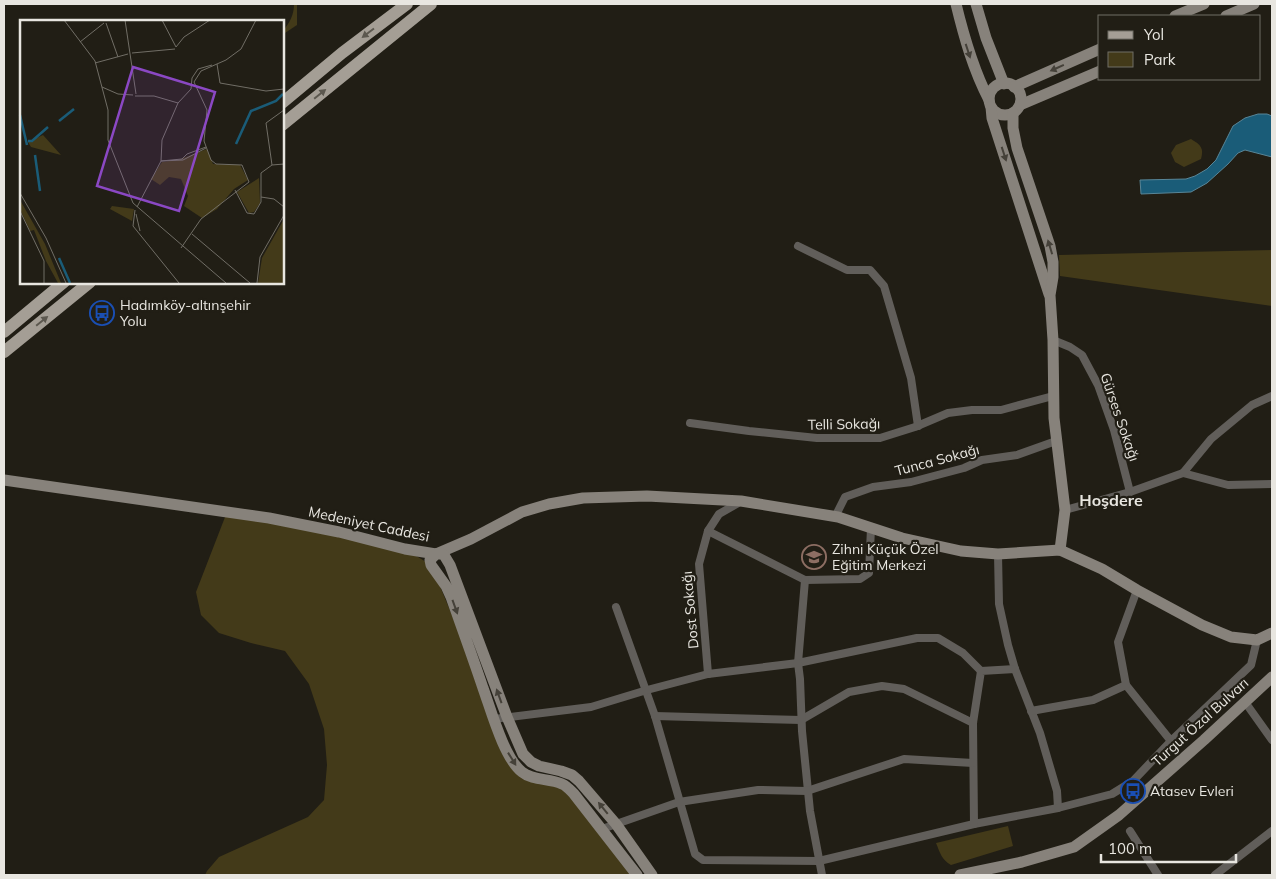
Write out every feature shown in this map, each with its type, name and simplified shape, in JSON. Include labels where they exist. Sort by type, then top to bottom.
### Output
[{"type":"main road","points":[[284,101],[342,53],[407,4]]},
{"type":"main road","points":[[284,123],[428,4]]},
{"type":"main road","points":[[4,332],[62,284]]},
{"type":"main road","points":[[4,352],[88,284]]},
{"type":"street","points":[[956,4],[964,39],[981,84],[990,104],[998,114],[1004,115],[1098,71]]},
{"type":"street","points":[[976,4],[986,38],[1009,85],[1020,94],[1013,128],[1017,148],[1052,253],[1053,270],[1050,295],[1053,340],[1054,418],[1065,510],[1060,550],[1102,569],[1136,590],[1202,625],[1231,637],[1257,640],[1272,633]]},
{"type":"street","points":[[1177,15],[1204,4]]},
{"type":"street","points":[[1228,15],[1254,4]]},
{"type":"street","points":[[1050,295],[992,118],[991,92],[994,88],[1009,85],[1098,50]]},
{"type":"street","points":[[798,246],[847,270],[870,270],[884,286],[911,378],[918,426]]},
{"type":"street","name":"Gürses Sokağı","points":[[1053,340],[1070,347],[1082,355],[1098,385],[1114,430],[1130,492]]},
{"type":"street","name":"Telli Sokağı","points":[[690,423],[817,438],[880,438],[918,426],[948,413],[972,410],[1001,410],[1053,396]]},
{"type":"street","points":[[1065,510],[1130,492],[1183,473],[1211,439],[1252,405],[1272,396]]},
{"type":"street","name":"Tunca Sokağı","points":[[835,517],[845,497],[873,487],[911,482],[964,468],[982,460],[1017,455],[1056,441]]},
{"type":"street","points":[[1183,473],[1228,485],[1272,484]]},
{"type":"street","points":[[4,480],[71,490]]},
{"type":"street","points":[[4,485],[71,490]]},
{"type":"street","name":"Medeniyet Caddesi","points":[[71,490],[269,518],[339,532],[405,549],[436,554],[471,539],[522,512],[549,504],[583,498],[647,496],[741,501],[835,517],[902,538],[961,551],[998,554],[1060,550]]},
{"type":"street","name":"Dost Sokağı","points":[[708,674],[699,564],[708,531],[719,514],[741,501]]},
{"type":"street","points":[[708,531],[805,580],[860,579],[869,573],[871,528]]},
{"type":"street","points":[[637,875],[574,794],[564,785],[531,777],[521,771],[509,756],[451,597],[446,586],[431,565],[430,560],[433,555],[441,554],[450,565],[507,717],[523,754],[531,762],[539,766],[572,775],[579,781],[616,824],[652,875]]},
{"type":"street","points":[[998,554],[999,604],[1008,645],[1015,669],[1040,733],[1057,791],[1058,808]]},
{"type":"street","points":[[805,580],[798,663],[801,720],[807,791],[822,875]]},
{"type":"street","points":[[1136,590],[1118,642],[1126,685],[1170,741]]},
{"type":"street","points":[[616,608],[647,690],[695,854],[703,860],[819,861],[974,824],[1058,808],[1112,794],[1132,781],[1170,741],[1251,665],[1257,640]]},
{"type":"street","points":[[494,719],[591,707],[708,674],[798,663],[918,638],[938,638],[963,653],[981,671],[1015,669]]},
{"type":"street","points":[[974,824],[973,723],[981,671]]},
{"type":"street","name":"Turgut Özal Bulvarı","points":[[960,875],[1022,862],[1074,847],[1119,815],[1272,677]]},
{"type":"street","points":[[1031,711],[1093,700],[1126,685]]},
{"type":"street","points":[[655,716],[801,720],[849,692],[882,686],[904,689],[973,723]]},
{"type":"street","points":[[1245,702],[1272,740]]},
{"type":"street","points":[[602,829],[679,802],[758,790],[807,791],[904,759],[973,763]]},
{"type":"street","points":[[1130,831],[1158,875]]},
{"type":"street","points":[[1215,875],[1272,831]]},
{"type":"green space","points":[[294,4],[297,4],[297,25],[285,33],[284,30],[293,12]]},
{"type":"green space","points":[[1191,139],[1201,147],[1201,159],[1184,167],[1175,162],[1171,153],[1176,145]]},
{"type":"green space","points":[[1272,250],[1272,306],[1060,276],[1059,255]]},
{"type":"green space","points":[[227,512],[405,549],[431,565],[514,764],[564,785],[632,875],[205,875],[219,857],[308,817],[324,800],[327,765],[324,729],[309,684],[285,651],[219,633],[201,615],[196,592]]},
{"type":"green space","points":[[1008,826],[1013,846],[951,865],[943,858],[936,843]]},
{"type":"water","points":[[1258,114],[1272,116],[1272,157],[1245,150],[1238,153],[1207,183],[1191,192],[1141,194],[1140,180],[1186,179],[1207,169],[1216,160],[1233,126],[1245,118]]},
{"type":"place","name":"Hadımköy-altınşehir Yolu","points":[[102,313]]},
{"type":"place","name":"Zihni Küçük Özel Eğitim Merkezi","points":[[814,557]]},
{"type":"place","name":"Atasev Evleri","points":[[1133,791]]},
{"type":"district","name":"Hoşdere","points":[[1111,500]]}]
